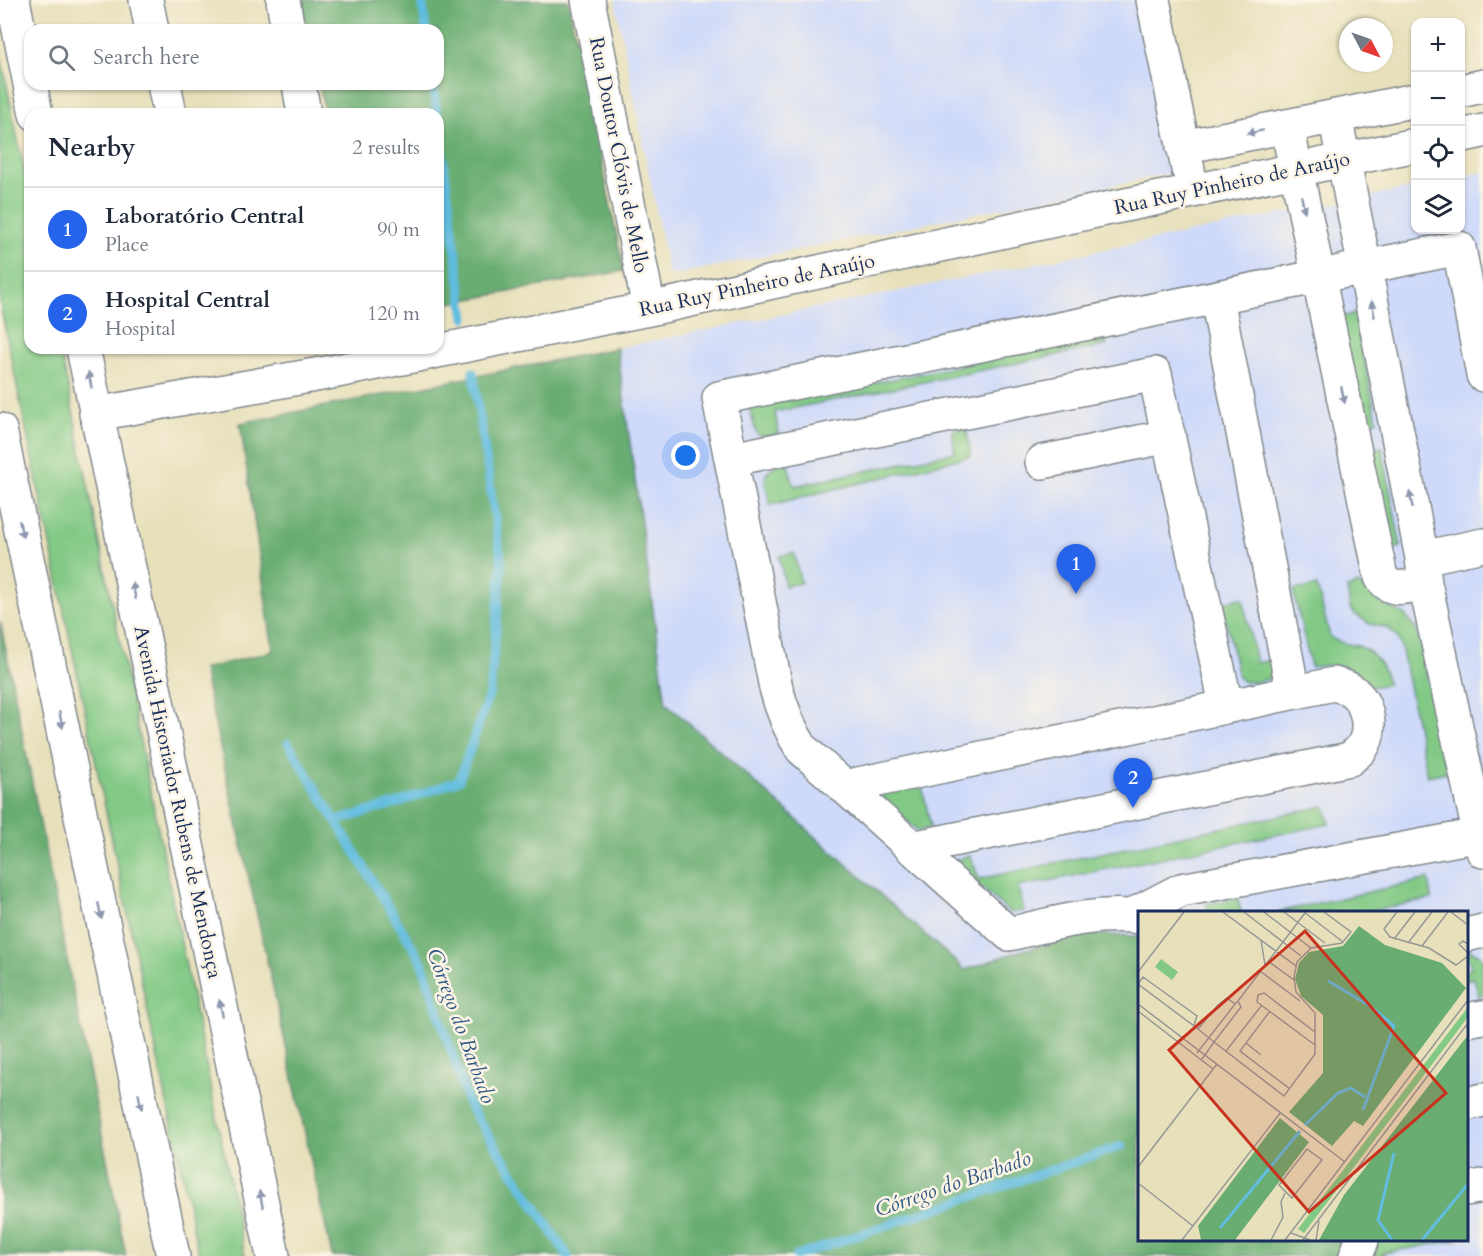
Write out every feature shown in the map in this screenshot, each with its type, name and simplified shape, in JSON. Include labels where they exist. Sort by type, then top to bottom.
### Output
[{"type":"street","points":[[13,0],[24,54]]},
{"type":"street","points":[[146,0],[151,24]]},
{"type":"street","points":[[283,0],[287,24]]},
{"type":"street","name":"Rua Doutor Clóvis de Mello","points":[[588,0],[650,309]]},
{"type":"street","points":[[1153,0],[1193,191]]},
{"type":"street","points":[[1465,90],[1483,86]]},
{"type":"street","points":[[31,90],[35,108]]},
{"type":"street","points":[[165,90],[169,108]]},
{"type":"street","points":[[300,90],[303,108]]},
{"type":"street","points":[[1184,147],[1411,101]]},
{"type":"street","points":[[1144,911],[1181,890],[1481,843],[1424,570],[1335,116]]},
{"type":"street","points":[[1287,126],[1381,577],[1388,586],[1395,588],[1424,570],[1483,544]]},
{"type":"street","points":[[1465,135],[1483,131]]},
{"type":"street","name":"Rua Ruy Pinheiro de Araújo","points":[[444,350],[650,309],[1411,146]]},
{"type":"street","points":[[1135,916],[1110,914],[1087,917],[1009,934],[802,749],[784,716],[776,688],[719,398],[1459,248],[1472,252],[1483,375]]},
{"type":"street","points":[[1217,298],[1293,692]]},
{"type":"street","name":"Avenida Historiador Rubens de Mendonça","points":[[84,354],[273,1256]]},
{"type":"street","name":"Rua Ruy Pinheiro de Araújo","points":[[96,414],[423,354]]},
{"type":"street","points":[[732,459],[1155,374],[1226,705]]},
{"type":"street","points":[[0,430],[173,1256]]},
{"type":"street","points":[[1353,445],[1398,435]]},
{"type":"street","points":[[1042,462],[1169,436]]},
{"type":"street","points":[[844,787],[1334,684],[1351,690],[1362,701],[1367,716],[1369,731],[1362,748],[1350,759],[912,848]]},
{"type":"street","points":[[1468,934],[1483,931]]},
{"type":"street","points":[[1468,1020],[1483,1017]]},
{"type":"street","points":[[1468,1104],[1483,1100]]},
{"type":"street","points":[[1468,1189],[1483,1186]]},
{"type":"street","points":[[1356,1256],[1361,1241]]},
{"type":"shaded area","points":[[615,0],[1143,0],[1177,172],[669,276]]},
{"type":"shaded area","points":[[1483,172],[1483,1256],[1336,1256],[1344,1241],[1468,1241],[1468,911],[1138,911],[1138,936],[1091,934],[1019,951],[965,970],[666,703],[617,348],[1411,188],[1411,234],[1465,234],[1465,176]]},
{"type":"green space","points":[[301,0],[568,0],[624,271],[444,304],[444,108],[324,108],[320,90],[444,90],[444,24],[306,24]]},
{"type":"green space","points":[[0,52],[24,170],[24,354],[61,354],[245,1256],[199,1256],[0,305]]},
{"type":"green space","points":[[1355,314],[1377,421],[1361,425],[1338,317]]},
{"type":"green space","points":[[1105,336],[1107,345],[775,412],[779,434],[760,437],[756,432],[749,408]]},
{"type":"green space","points":[[617,348],[666,703],[965,970],[1019,951],[1091,934],[1138,936],[1138,1241],[1344,1241],[1336,1256],[332,1256],[203,669],[273,651],[240,423]]},
{"type":"green space","points":[[966,427],[971,456],[770,505],[765,477],[771,468],[787,461],[794,486],[955,452],[952,431]]},
{"type":"green space","points":[[1382,447],[1401,547],[1385,551],[1366,450]]},
{"type":"green space","points":[[794,553],[801,583],[785,586],[779,556]]},
{"type":"green space","points":[[1358,584],[1380,602],[1405,615],[1417,631],[1447,772],[1427,776],[1401,646],[1396,635],[1388,628],[1370,624],[1350,608],[1347,588]]},
{"type":"green space","points":[[1317,586],[1330,637],[1364,648],[1374,656],[1388,684],[1366,688],[1356,674],[1343,667],[1311,667],[1293,590]]},
{"type":"green space","points":[[1243,598],[1256,663],[1275,659],[1278,677],[1244,682],[1238,677],[1222,602]]},
{"type":"green space","points":[[0,621],[126,1256],[0,1256]]},
{"type":"green space","points":[[921,782],[931,828],[918,831],[877,792]]},
{"type":"green space","points":[[1325,806],[1330,824],[1018,887],[1024,911],[1010,913],[952,861],[970,855],[979,879]]},
{"type":"green space","points":[[1429,879],[1432,899],[1372,911],[1282,911]]},
{"type":"green space","points":[[1238,898],[1241,911],[1209,911],[1206,904]]},
{"type":"green space","points":[[1468,949],[1483,957],[1483,994],[1479,997],[1474,978],[1468,980],[1468,970],[1471,969]]},
{"type":"green space","points":[[1377,1241],[1452,1241],[1383,1253],[1383,1256],[1371,1256]]},
{"type":"waterway","points":[[422,0],[425,24]]},
{"type":"waterway","points":[[434,90],[436,108]]},
{"type":"waterway","points":[[444,166],[465,318]]},
{"type":"waterway","points":[[336,821],[398,803],[459,780],[490,692],[502,565],[473,372]]},
{"type":"waterway","name":"Córrego do Barbado","points":[[288,743],[422,962],[469,1106],[568,1256]]},
{"type":"waterway","name":"Córrego do Barbado","points":[[796,1256],[1122,1146]]},
{"type":"place","name":"Laboratório Central","points":[[1076,594]]},
{"type":"place","name":"Hospital Central","points":[[1133,808]]}]
